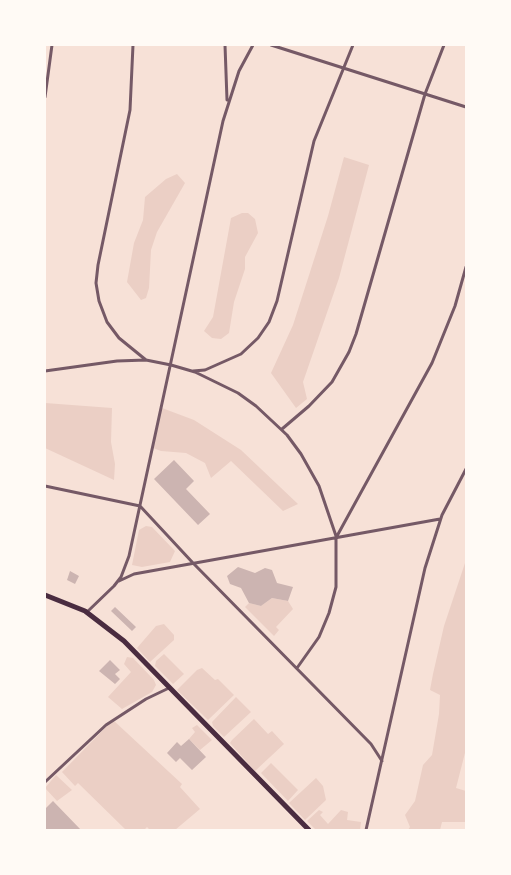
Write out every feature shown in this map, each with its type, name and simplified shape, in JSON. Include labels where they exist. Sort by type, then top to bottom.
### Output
[{"type":"main road","points":[[45,595],[86,612],[124,641],[310,830]]},
{"type":"street","points":[[45,97],[52,45]]},
{"type":"street","points":[[133,45],[130,110],[98,265],[96,283],[99,302],[108,322],[120,338],[146,360]]},
{"type":"street","points":[[225,45],[227,104]]},
{"type":"street","points":[[118,581],[129,556],[227,104],[239,72],[253,45]]},
{"type":"street","points":[[271,45],[466,107]]},
{"type":"street","points":[[191,371],[206,370],[241,354],[258,338],[269,322],[277,301],[314,141],[352,45]]},
{"type":"street","points":[[282,429],[332,382],[349,352],[356,334],[425,94],[444,45]]},
{"type":"street","points":[[336,536],[432,363],[455,306],[466,268]]},
{"type":"street","points":[[45,371],[117,361],[146,360],[171,365],[191,371],[238,393],[282,429],[310,469],[328,506],[336,536],[336,587],[330,613],[319,637],[298,668]]},
{"type":"street","points":[[366,830],[425,568],[440,519],[466,469]]},
{"type":"street","points":[[45,486],[140,506],[193,563],[371,744],[382,761]]},
{"type":"street","points":[[86,612],[118,581],[134,574],[336,536],[440,519]]},
{"type":"street","points":[[45,782],[106,725],[146,699],[171,687]]},
{"type":"shaded area","points":[[344,157],[369,165],[339,278],[303,382],[307,399],[296,408],[271,373],[293,325],[328,216]]},
{"type":"shaded area","points":[[177,174],[185,183],[157,232],[151,250],[149,288],[146,298],[141,300],[127,282],[134,243],[143,220],[145,197],[166,179]]},
{"type":"shaded area","points":[[242,213],[248,213],[255,219],[258,233],[245,257],[245,269],[234,302],[229,333],[221,339],[212,338],[204,331],[213,317],[231,218]]},
{"type":"shaded area","points":[[45,403],[112,408],[111,442],[115,464],[114,480],[45,448]]},
{"type":"shaded area","points":[[162,408],[194,420],[241,450],[298,504],[283,511],[231,461],[211,478],[205,463],[186,453],[161,451],[153,448]]},
{"type":"shaded area","points":[[146,526],[152,527],[175,551],[170,562],[142,567],[132,565],[139,530]]},
{"type":"shaded area","points":[[466,560],[466,749],[456,788],[466,791],[466,822],[442,822],[440,830],[408,830],[410,827],[405,815],[415,801],[423,765],[432,755],[439,714],[440,695],[430,690],[433,674],[444,626]]},
{"type":"shaded area","points":[[272,598],[288,601],[293,609],[276,627],[279,630],[274,636],[245,607],[249,603],[261,606]]},
{"type":"shaded area","points":[[164,624],[174,635],[174,640],[150,662],[137,648],[156,626]]},
{"type":"shaded area","points":[[164,654],[184,674],[173,684],[155,666],[156,661]]},
{"type":"shaded area","points":[[127,657],[133,658],[154,680],[156,685],[152,692],[122,709],[108,697],[131,672],[124,664]]},
{"type":"shaded area","points":[[202,668],[215,680],[218,679],[234,695],[208,720],[177,690],[197,670]]},
{"type":"shaded area","points":[[236,697],[251,712],[224,737],[213,726],[212,722]]},
{"type":"shaded area","points":[[254,719],[268,734],[272,731],[284,744],[255,771],[230,743]]},
{"type":"shaded area","points":[[113,720],[182,784],[180,787],[200,809],[175,830],[150,830],[147,827],[144,830],[126,830],[78,783],[75,786],[62,772]]},
{"type":"shaded area","points":[[197,725],[212,740],[200,750],[189,739],[195,732],[192,728]]},
{"type":"shaded area","points":[[271,763],[298,790],[288,801],[261,773]]},
{"type":"shaded area","points":[[56,775],[72,790],[57,801],[45,788]]},
{"type":"shaded area","points":[[316,778],[323,786],[326,800],[305,820],[289,803]]},
{"type":"shaded area","points":[[319,810],[323,812],[320,815],[328,824],[341,810],[348,812],[347,820],[361,822],[360,830],[316,830],[307,821]]},
{"type":"building","points":[[174,460],[194,481],[186,489],[210,514],[198,525],[154,479]]},
{"type":"building","points":[[238,567],[255,573],[265,568],[272,570],[277,583],[293,587],[288,601],[272,598],[261,606],[249,603],[241,588],[230,584],[227,576]]},
{"type":"building","points":[[70,571],[79,576],[75,584],[67,580]]},
{"type":"building","points":[[115,607],[136,627],[132,631],[111,611]]},
{"type":"building","points":[[110,660],[120,670],[115,674],[120,679],[115,684],[99,671]]},
{"type":"building","points":[[189,739],[206,757],[192,770],[180,758],[176,762],[167,753],[177,742],[181,746]]},
{"type":"building","points":[[53,801],[81,830],[45,830],[45,809]]}]
